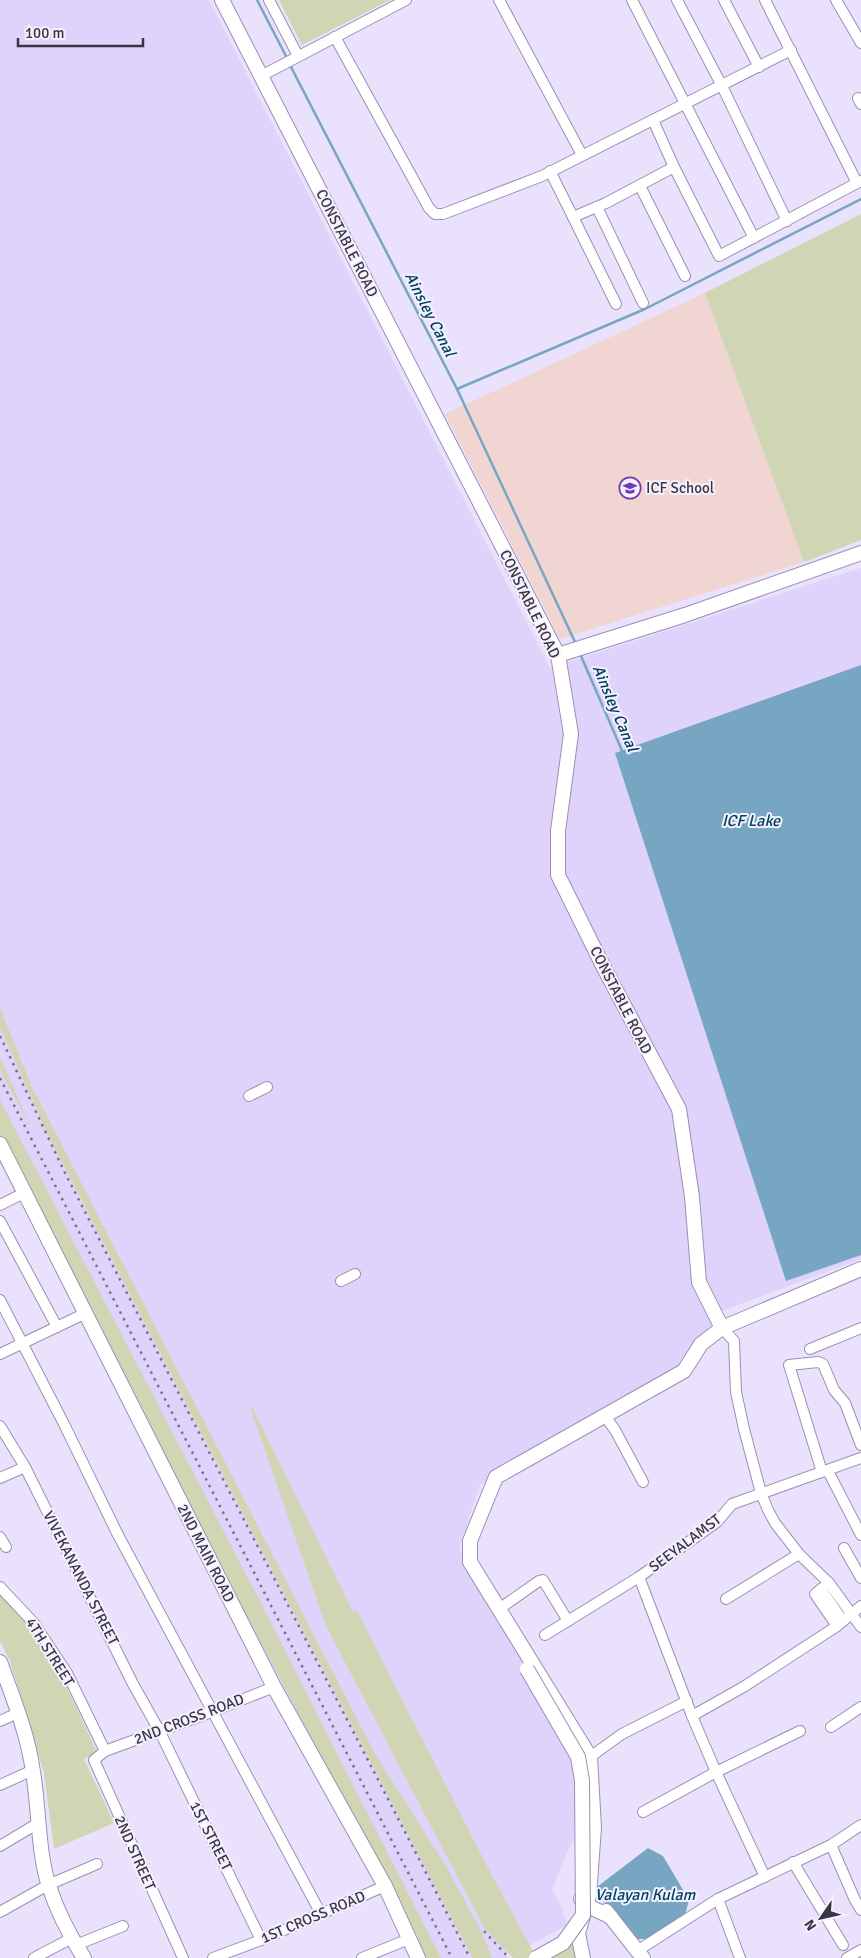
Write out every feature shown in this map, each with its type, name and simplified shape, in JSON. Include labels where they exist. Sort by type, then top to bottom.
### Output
[{"type":"street","name":"CONSTABLE ROAD","points":[[222,0],[558,655],[571,734],[558,831],[558,875],[602,966],[678,1109],[692,1197],[699,1282],[722,1328]]},
{"type":"street","points":[[269,0],[292,60]]},
{"type":"street","points":[[261,76],[406,0]]},
{"type":"street","points":[[499,0],[582,155]]},
{"type":"street","points":[[632,0],[754,238]]},
{"type":"street","points":[[677,0],[722,86],[787,221]]},
{"type":"street","points":[[724,0],[759,67]]},
{"type":"street","points":[[653,120],[674,167],[719,256],[859,182],[765,0]]},
{"type":"street","points":[[836,0],[861,43]]},
{"type":"street","points":[[335,37],[415,184],[429,208],[435,214],[443,214],[479,202],[550,172],[791,50]]},
{"type":"street","points":[[573,217],[640,186],[674,167]]},
{"type":"street","points":[[550,172],[616,304]]},
{"type":"street","points":[[640,186],[685,276]]},
{"type":"street","points":[[597,207],[643,303]]},
{"type":"street","points":[[558,655],[685,616],[861,553]]},
{"type":"street","points":[[249,1096],[267,1087]]},
{"type":"street","name":"2ND MAIN ROAD","points":[[0,1144],[274,1687],[385,1886],[418,1958]]},
{"type":"street","points":[[0,1205],[24,1193]]},
{"type":"street","points":[[0,1221],[57,1327]]},
{"type":"street","points":[[583,1958],[578,1933],[587,1900],[594,1828],[590,1757],[470,1562],[470,1541],[496,1477],[684,1371],[701,1344],[722,1328],[861,1269]]},
{"type":"street","points":[[341,1281],[355,1274]]},
{"type":"street","points":[[0,1300],[65,1426],[117,1534],[321,1914]]},
{"type":"street","points":[[0,1354],[86,1313]]},
{"type":"street","points":[[722,1328],[734,1342],[736,1392],[761,1493],[775,1523],[799,1554],[829,1583],[861,1627]]},
{"type":"street","points":[[810,1349],[861,1328]]},
{"type":"street","points":[[861,1444],[845,1403],[834,1390],[823,1364],[818,1362],[789,1365],[825,1471],[861,1535]]},
{"type":"street","points":[[604,1416],[615,1430],[643,1482]]},
{"type":"street","name":"VIVEKANANDA STREET","points":[[0,1426],[25,1467],[160,1732]]},
{"type":"street","name":"SEEYALAMST","points":[[545,1635],[639,1577],[717,1522],[732,1504],[861,1458]]},
{"type":"street","points":[[0,1478],[25,1467]]},
{"type":"street","points":[[0,1537],[6,1547]]},
{"type":"street","points":[[844,1548],[861,1578]]},
{"type":"street","points":[[726,1599],[799,1554]]},
{"type":"street","points":[[639,1577],[692,1716],[765,1877]]},
{"type":"street","points":[[499,1609],[543,1580],[568,1621]]},
{"type":"street","points":[[829,1583],[814,1594],[840,1623]]},
{"type":"street","name":"4TH STREET","points":[[0,1587],[33,1622],[66,1673],[105,1751]]},
{"type":"street","points":[[692,1716],[745,1686],[840,1623],[861,1606]]},
{"type":"street","points":[[517,1639],[527,1669],[578,1757],[582,1780],[583,1915],[563,1943],[536,1958]]},
{"type":"street","points":[[0,1662],[18,1712],[33,1770],[48,1885],[84,1958]]},
{"type":"street","name":"2ND CROSS ROAD","points":[[105,1751],[160,1732],[274,1687]]},
{"type":"street","points":[[590,1757],[622,1734],[687,1701]]},
{"type":"street","points":[[831,1727],[861,1707]]},
{"type":"street","points":[[0,1721],[18,1712]]},
{"type":"street","points":[[643,1812],[716,1772],[800,1731]]},
{"type":"street","name":"1ST STREET","points":[[160,1732],[261,1940]]},
{"type":"street","name":"2ND STREET","points":[[105,1751],[94,1760],[183,1958]]},
{"type":"street","points":[[0,1785],[33,1770]]},
{"type":"street","points":[[0,1846],[40,1822]]},
{"type":"street","points":[[587,1900],[599,1903],[640,1954],[718,1899],[831,1845],[861,1825]]},
{"type":"street","points":[[831,1845],[861,1910]]},
{"type":"street","points":[[793,1862],[843,1945]]},
{"type":"street","points":[[0,1912],[48,1885],[97,1864]]},
{"type":"street","name":"1ST CROSS ROAD","points":[[213,1958],[261,1940],[385,1886]]},
{"type":"street","points":[[718,1899],[740,1958]]},
{"type":"street","points":[[34,1958],[74,1941],[123,1926]]},
{"type":"street","points":[[362,1958],[409,1939]]},
{"type":"street","points":[[847,1958],[861,1950]]},
{"type":"shaded area","points":[[0,0],[209,0],[550,668],[861,568],[861,1259],[722,1311],[676,1368],[480,1485],[459,1548],[583,1756],[575,1837],[552,1890],[562,1908],[567,1925],[524,1948],[506,1954],[508,1958],[424,1958],[94,1329],[0,1122]]},
{"type":"shaded area","name":"ICF School","points":[[705,293],[804,562],[560,639],[445,414]]},
{"type":"green space","points":[[279,0],[390,0],[302,45]]},
{"type":"green space","points":[[861,214],[861,540],[804,562],[705,293]]},
{"type":"green space","points":[[0,1008],[31,1085],[375,1754],[446,1866],[482,1933],[492,1958],[473,1958],[431,1879],[49,1137],[0,1027]]},
{"type":"green space","points":[[0,1057],[30,1126],[0,1070]]},
{"type":"green space","points":[[0,1100],[250,1582],[441,1958],[422,1958],[388,1883],[134,1401],[57,1242],[0,1134]]},
{"type":"green space","points":[[250,1407],[252,1407],[353,1612],[357,1611],[488,1868],[535,1955],[528,1958],[513,1958],[485,1929],[326,1626]]},
{"type":"green space","points":[[5,1594],[59,1671],[97,1752],[84,1759],[114,1823],[54,1849],[44,1773],[10,1661],[0,1641],[0,1595]]},
{"type":"green space","points":[[575,1937],[580,1958],[552,1958],[563,1952]]},
{"type":"water","name":"ICF Lake","points":[[861,665],[861,1255],[786,1281],[615,753]]},
{"type":"water","name":"Valayan Kulam","points":[[648,1848],[663,1856],[689,1900],[685,1915],[647,1939],[638,1939],[593,1890]]},
{"type":"waterway","name":"Ainsley Canal","points":[[257,0],[288,60]]},
{"type":"waterway","name":"Ainsley Canal","points":[[290,65],[457,389],[575,642]]},
{"type":"waterway","points":[[457,389],[645,309],[861,199]]},
{"type":"waterway","name":"Ainsley Canal","points":[[581,656],[623,753]]},
{"type":"railway","points":[[0,1036],[65,1173],[470,1958]]},
{"type":"railway","points":[[0,1078],[452,1958]]},
{"type":"railway","points":[[484,1931],[509,1958]]},
{"type":"place","name":"ICF School","points":[[630,488]]}]
